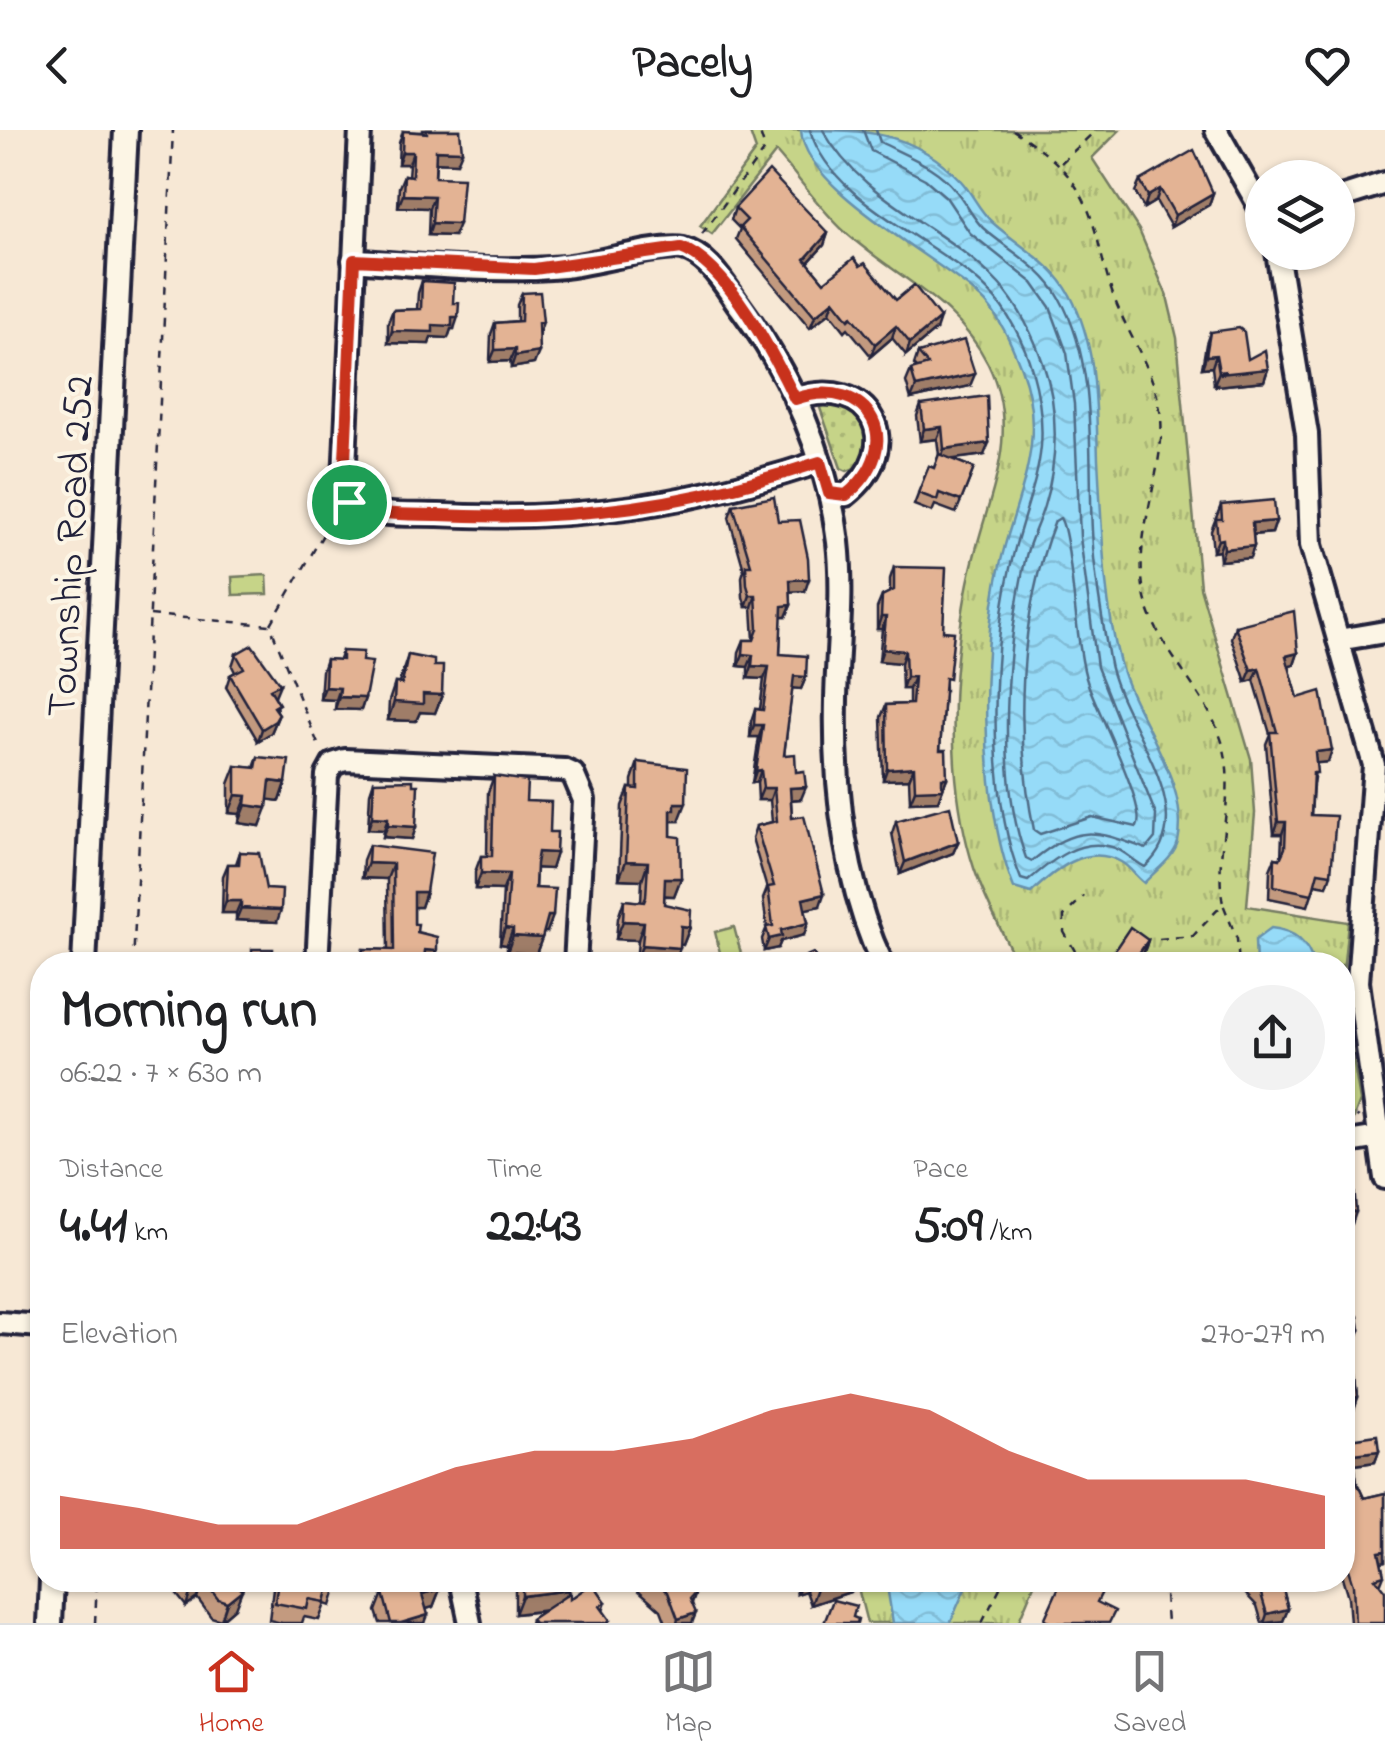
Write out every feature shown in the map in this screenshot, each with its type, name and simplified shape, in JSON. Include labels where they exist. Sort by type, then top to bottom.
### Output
[{"type":"street","name":"Township Road 252","points":[[85,952],[126,130]]},
{"type":"street","points":[[360,130],[344,482],[349,502],[369,512],[387,513],[494,518],[596,515],[718,494],[820,462]]},
{"type":"street","points":[[1216,130],[1245,181]]},
{"type":"street","points":[[1355,193],[1385,183]]},
{"type":"street","points":[[354,260],[534,269],[598,263],[664,249],[689,251],[704,260],[752,323],[795,399],[829,493],[838,542],[842,608],[836,750],[844,834],[862,919],[878,952]]},
{"type":"street","points":[[1279,270],[1306,434],[1310,546],[1374,765],[1376,881],[1358,982],[1385,1178]]},
{"type":"street","points":[[795,399],[819,391],[848,396],[869,411],[877,434],[877,459],[865,480],[846,495],[829,493]]},
{"type":"street","points":[[1338,640],[1385,632]]},
{"type":"street","points":[[317,952],[327,775],[333,764],[345,760],[564,770],[573,774],[584,800],[576,952]]},
{"type":"street","points":[[1355,1141],[1380,1137]]},
{"type":"street","points":[[0,1323],[30,1325]]},
{"type":"street","points":[[50,1623],[51,1592]]},
{"type":"street","points":[[464,1592],[470,1623]]},
{"type":"path","points":[[135,952],[172,130]]},
{"type":"path","points":[[689,251],[765,150],[759,130]]},
{"type":"path","points":[[1012,130],[1059,165],[1090,212],[1113,296],[1150,366],[1158,394],[1161,441],[1145,514],[1143,582],[1156,624],[1210,713],[1224,752],[1228,779],[1221,874],[1224,904],[1238,952]]},
{"type":"path","points":[[1059,165],[1096,130]]},
{"type":"path","points":[[270,625],[331,517],[349,502]]},
{"type":"path","points":[[149,615],[270,625]]},
{"type":"path","points":[[270,625],[318,744]]},
{"type":"path","points":[[1075,952],[1064,932],[1064,916],[1084,896]]},
{"type":"path","points":[[1158,939],[1193,936],[1224,904]]},
{"type":"path","points":[[95,1623],[96,1592]]},
{"type":"path","points":[[982,1623],[998,1592]]},
{"type":"path","points":[[1165,1592],[1168,1623]]},
{"type":"green space","points":[[749,130],[1120,130],[1092,158],[1139,230],[1167,296],[1177,338],[1200,587],[1251,759],[1255,813],[1247,906],[1348,922],[1345,952],[1012,952],[983,893],[967,843],[954,737],[963,610],[999,463],[1002,414],[998,390],[988,364],[959,323],[924,291],[845,232],[776,152],[712,234],[700,226],[756,150]]},
{"type":"green space","points":[[850,403],[868,440],[864,458],[847,471],[841,468],[820,408],[821,404]]},
{"type":"green space","points":[[267,575],[268,594],[233,595],[232,577]]},
{"type":"green space","points":[[734,927],[741,952],[720,952],[715,932]]},
{"type":"green space","points":[[1355,1070],[1360,1101],[1355,1115]]},
{"type":"green space","points":[[859,1592],[1031,1592],[1018,1623],[867,1623]]},
{"type":"water","points":[[801,130],[887,136],[925,152],[961,181],[993,223],[1055,274],[1079,314],[1093,375],[1104,562],[1114,639],[1127,684],[1169,774],[1180,819],[1176,848],[1144,883],[1121,862],[1096,856],[1083,857],[1061,868],[1031,893],[1014,888],[1002,851],[988,765],[987,670],[996,583],[1029,458],[1032,415],[1028,392],[1009,340],[987,304],[848,199],[824,176],[808,153]]},
{"type":"water","points":[[1271,928],[1287,931],[1309,952],[1255,952],[1255,940]]},
{"type":"water","points":[[888,1592],[964,1592],[950,1623],[893,1623]]},
{"type":"building","points":[[460,130],[462,151],[436,150],[435,177],[463,178],[459,224],[432,223],[434,196],[403,195],[404,175],[412,176],[413,152],[402,152],[403,131]]},
{"type":"building","points":[[1194,150],[1213,193],[1175,215],[1160,189],[1148,196],[1140,181]]},
{"type":"building","points":[[769,171],[828,233],[805,259],[824,282],[854,258],[860,266],[865,263],[896,300],[914,285],[940,318],[910,343],[896,326],[875,344],[834,300],[815,316],[740,227],[747,220],[735,208]]},
{"type":"building","points":[[422,281],[454,283],[453,303],[459,303],[458,317],[452,317],[452,326],[433,325],[433,332],[392,331],[393,310],[421,309]]},
{"type":"building","points":[[540,292],[543,322],[538,323],[539,352],[515,356],[515,349],[495,350],[495,323],[521,321],[522,293]]},
{"type":"building","points":[[1239,328],[1244,332],[1248,359],[1265,350],[1268,369],[1220,374],[1226,371],[1219,372],[1216,355],[1206,356],[1210,332]]},
{"type":"building","points":[[964,340],[975,374],[916,387],[911,370],[928,365],[918,353]]},
{"type":"building","points":[[987,396],[989,443],[944,449],[942,427],[924,429],[921,405]]},
{"type":"building","points":[[939,454],[974,468],[961,501],[939,493],[937,500],[918,493],[929,466],[934,468]]},
{"type":"building","points":[[774,497],[778,521],[800,520],[808,558],[809,579],[790,580],[791,605],[782,606],[780,654],[807,656],[806,677],[794,676],[784,755],[795,754],[796,772],[804,771],[806,787],[790,788],[792,818],[804,816],[824,894],[803,899],[808,923],[781,930],[782,936],[769,939],[766,927],[773,926],[768,887],[774,886],[756,826],[777,821],[774,788],[763,788],[761,770],[756,771],[763,725],[754,725],[755,709],[763,710],[769,667],[752,666],[753,655],[743,654],[744,640],[754,640],[758,629],[756,595],[750,595],[747,585],[746,565],[751,565],[733,505]]},
{"type":"building","points":[[1274,500],[1276,521],[1252,523],[1254,546],[1224,549],[1223,539],[1218,540],[1216,519],[1222,519],[1221,505]]},
{"type":"building","points":[[894,567],[946,568],[943,631],[954,632],[949,679],[945,678],[940,750],[946,750],[947,778],[942,778],[942,789],[915,790],[914,767],[887,769],[886,705],[912,704],[914,677],[906,677],[905,651],[883,649],[886,617],[881,617],[882,596],[894,590]]},
{"type":"building","points":[[1294,611],[1298,653],[1286,656],[1298,698],[1321,691],[1332,750],[1315,752],[1317,773],[1313,773],[1311,815],[1336,816],[1331,874],[1318,872],[1312,894],[1274,886],[1275,858],[1280,859],[1285,848],[1286,822],[1278,822],[1270,732],[1277,732],[1259,668],[1251,670],[1235,626]]},
{"type":"building","points":[[252,645],[280,684],[270,689],[279,704],[274,707],[279,714],[262,729],[230,675],[244,668],[236,654]]},
{"type":"building","points":[[342,651],[363,652],[362,661],[372,662],[365,698],[339,697],[340,688],[325,687],[326,659],[342,660]]},
{"type":"building","points":[[408,655],[434,660],[434,666],[443,666],[442,695],[423,694],[423,704],[394,702],[395,683],[402,684]]},
{"type":"building","points":[[258,757],[289,760],[286,783],[270,781],[267,808],[246,805],[247,796],[236,795],[236,766],[256,768]]},
{"type":"building","points":[[638,762],[687,768],[686,803],[675,803],[675,810],[671,810],[671,836],[680,837],[681,878],[665,878],[664,904],[691,910],[690,927],[681,926],[680,948],[642,945],[644,922],[623,921],[624,900],[644,902],[646,897],[648,862],[626,861],[629,788],[638,789]]},
{"type":"building","points":[[494,776],[527,781],[526,801],[551,802],[550,832],[557,832],[556,853],[538,852],[536,864],[535,888],[555,889],[553,916],[548,916],[542,938],[513,936],[513,929],[505,928],[509,874],[481,873],[481,856],[492,856]]},
{"type":"building","points":[[413,780],[413,785],[418,785],[416,827],[388,825],[388,818],[372,817],[374,781]]},
{"type":"building","points":[[950,806],[958,842],[905,862],[896,821]]},
{"type":"building","points":[[369,845],[432,853],[426,892],[414,892],[414,924],[418,924],[417,932],[437,937],[437,951],[363,952],[394,950],[393,864],[368,863]]},
{"type":"building","points":[[240,852],[259,853],[266,889],[282,890],[281,910],[241,908],[241,901],[226,901],[228,864],[239,864]]},
{"type":"building","points":[[1130,927],[1148,940],[1140,952],[1113,952]]},
{"type":"building","points":[[252,949],[273,949],[273,952]]},
{"type":"building","points":[[1377,1435],[1379,1451],[1355,1454],[1355,1438]]},
{"type":"building","points":[[1355,1468],[1364,1498],[1385,1493],[1385,1551],[1379,1552],[1384,1575],[1375,1578],[1385,1591],[1385,1623],[1355,1623]]},
{"type":"building","points":[[212,1592],[240,1592],[227,1602]]},
{"type":"building","points":[[276,1592],[328,1592],[325,1602],[309,1599],[307,1609],[275,1603]]},
{"type":"building","points":[[429,1592],[422,1594],[428,1615],[391,1623],[383,1593]]},
{"type":"building","points":[[522,1592],[553,1592],[522,1596]]},
{"type":"building","points":[[580,1592],[599,1592],[606,1602],[600,1606],[610,1620],[534,1623],[531,1619],[570,1593],[570,1599]]},
{"type":"building","points":[[668,1592],[696,1592],[690,1599],[696,1613],[678,1619]]},
{"type":"building","points":[[1057,1592],[1102,1592],[1097,1602],[1115,1611],[1109,1623],[1044,1620]]},
{"type":"building","points":[[1284,1592],[1288,1609],[1267,1614],[1261,1594]]},
{"type":"building","points":[[833,1600],[856,1606],[853,1617],[858,1619],[857,1623],[824,1623]]},
{"type":"route","points":[[681,248],[704,260],[727,289],[772,353],[795,399],[819,391],[848,396],[869,411],[877,434],[877,459],[865,480],[846,495],[829,493],[820,462],[718,494],[596,515],[494,518],[369,512],[349,502],[344,482],[354,260],[427,267],[534,269],[598,263],[681,248]]}]
